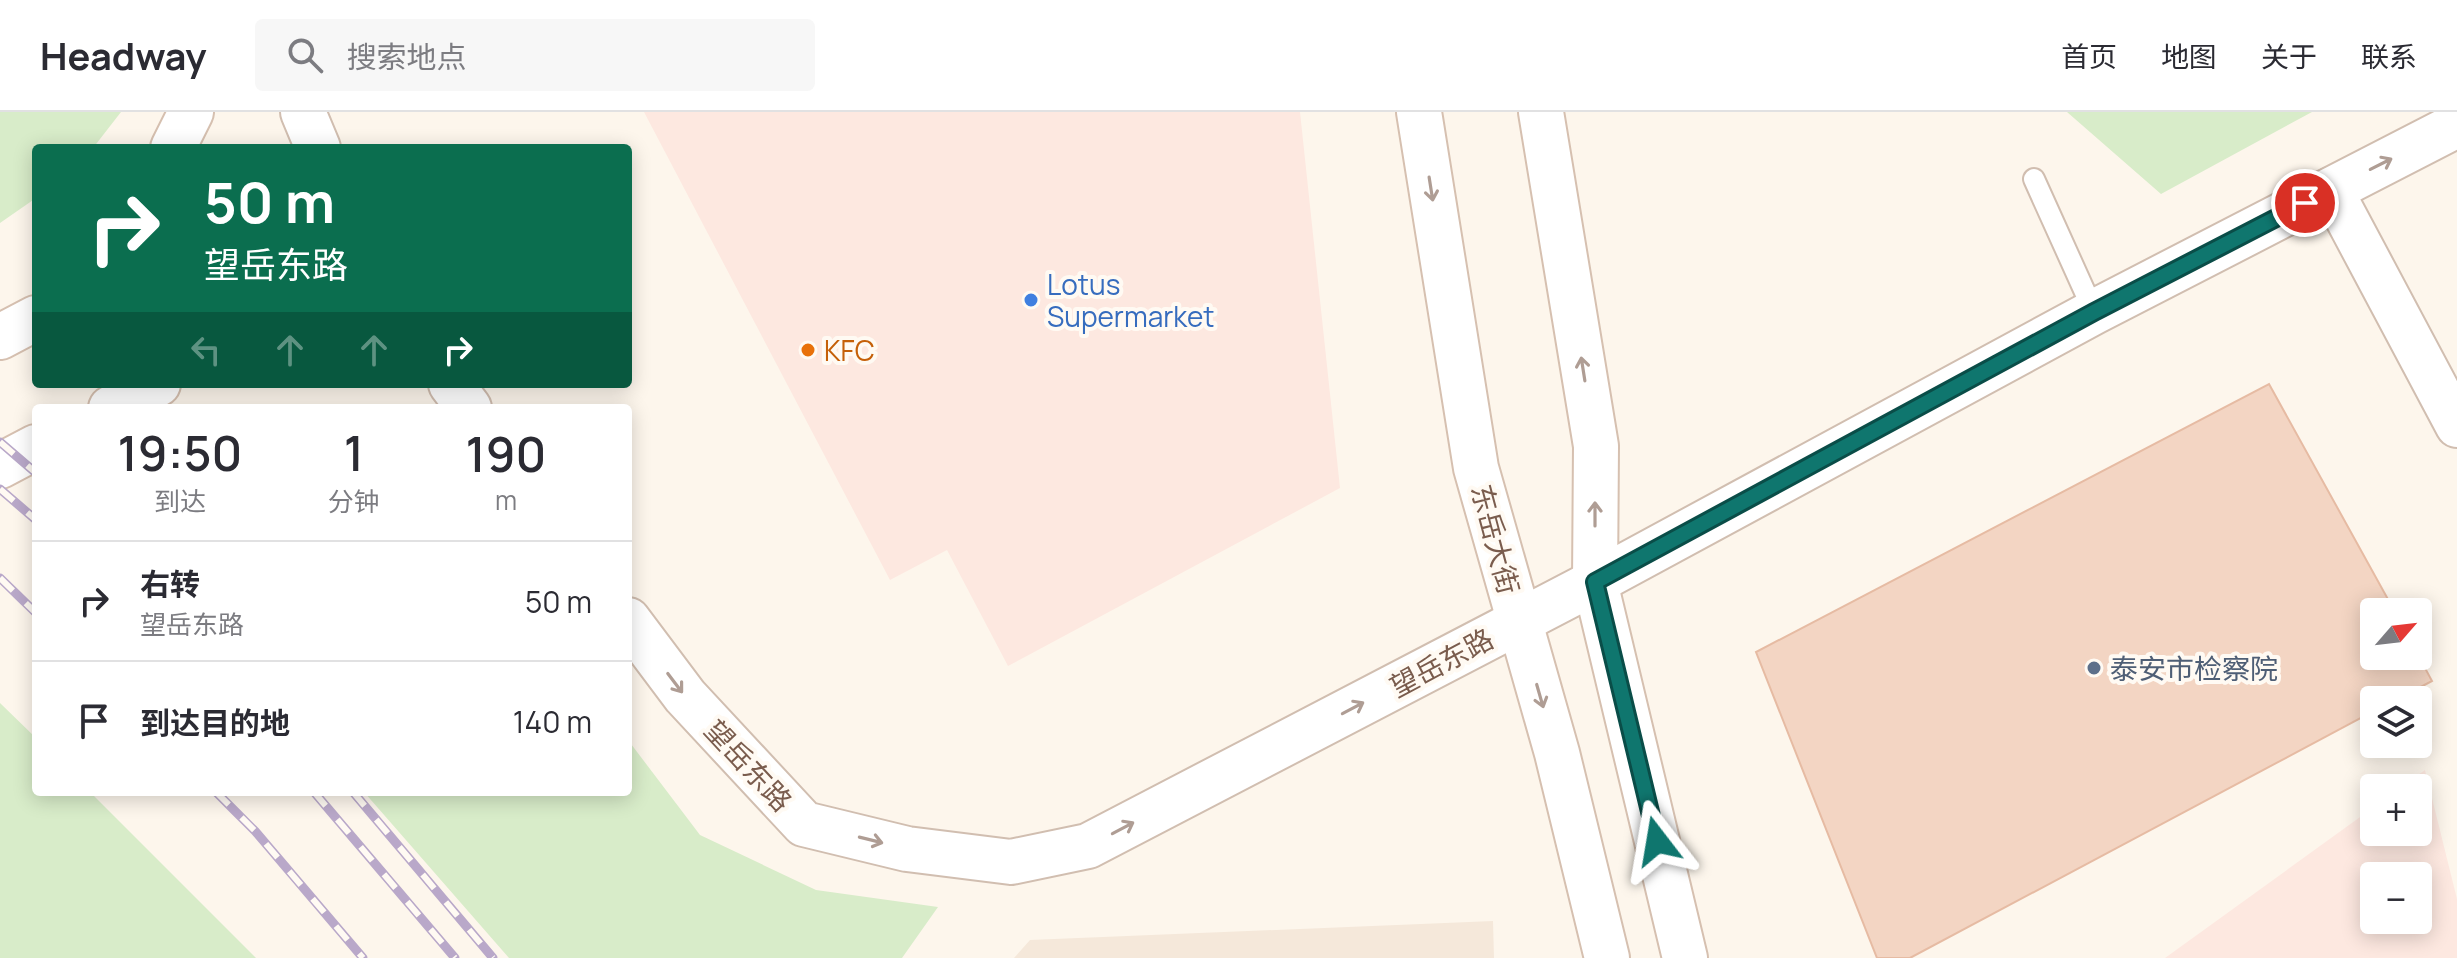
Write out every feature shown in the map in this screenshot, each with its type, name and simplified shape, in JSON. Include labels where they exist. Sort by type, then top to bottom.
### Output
[{"type":"street","points":[[175,144],[191,112]]},
{"type":"street","points":[[303,112],[316,144]]},
{"type":"street","name":"东岳大街","points":[[1419,112],[1476,468],[1557,753],[1607,958]]},
{"type":"street","points":[[1541,112],[1596,446],[1595,582],[1685,958]]},
{"type":"street","name":"望岳东路","points":[[632,625],[685,696],[804,824],[907,849],[1011,862],[1088,846],[1595,582],[2094,312],[2457,125]]},
{"type":"street","points":[[2331,189],[2457,426]]},
{"type":"street","points":[[0,337],[32,320]]},
{"type":"street","points":[[119,404],[150,388]]},
{"type":"street","points":[[0,466],[32,449]]},
{"type":"lane","points":[[2034,179],[2094,312]]},
{"type":"shaded area","name":"Lotus Supermarket","points":[[644,112],[1300,112],[1340,488],[1008,666],[947,550],[890,580]]},
{"type":"shaded area","points":[[2432,798],[2457,899],[2457,958],[2165,958],[2360,817],[2360,846],[2432,846]]},
{"type":"shaded area","points":[[1493,921],[1494,958],[1014,958],[1030,940]]},
{"type":"green space","points":[[0,112],[121,112],[96,144],[32,144],[32,201],[0,223]]},
{"type":"green space","points":[[2067,112],[2312,112],[2161,194]]},
{"type":"green space","points":[[0,703],[32,734],[32,796],[94,796],[256,958],[0,958]]},
{"type":"green space","points":[[632,745],[700,835],[816,890],[938,907],[902,958],[509,958],[367,796],[632,796]]},
{"type":"building","name":"泰安市检察院","points":[[2269,384],[2387,598],[2360,598],[2360,670],[2426,670],[2432,681],[2423,686],[2360,686],[2360,718],[1910,958],[1877,958],[1756,652]]},
{"type":"railway","points":[[0,442],[32,470]]},
{"type":"railway","points":[[0,489],[32,517]]},
{"type":"railway","points":[[0,578],[32,609]]},
{"type":"railway","points":[[220,796],[255,831],[363,958]]},
{"type":"railway","points":[[317,796],[455,958]]},
{"type":"railway","points":[[356,796],[493,958]]},
{"type":"place","name":"Lotus Supermarket","points":[[1031,300]]},
{"type":"place","name":"KFC","points":[[808,350]]},
{"type":"place","name":"泰安市检察院","points":[[2094,668]]},
{"type":"route","points":[[1657,841],[1595,582],[2094,312],[2305,203]]}]
